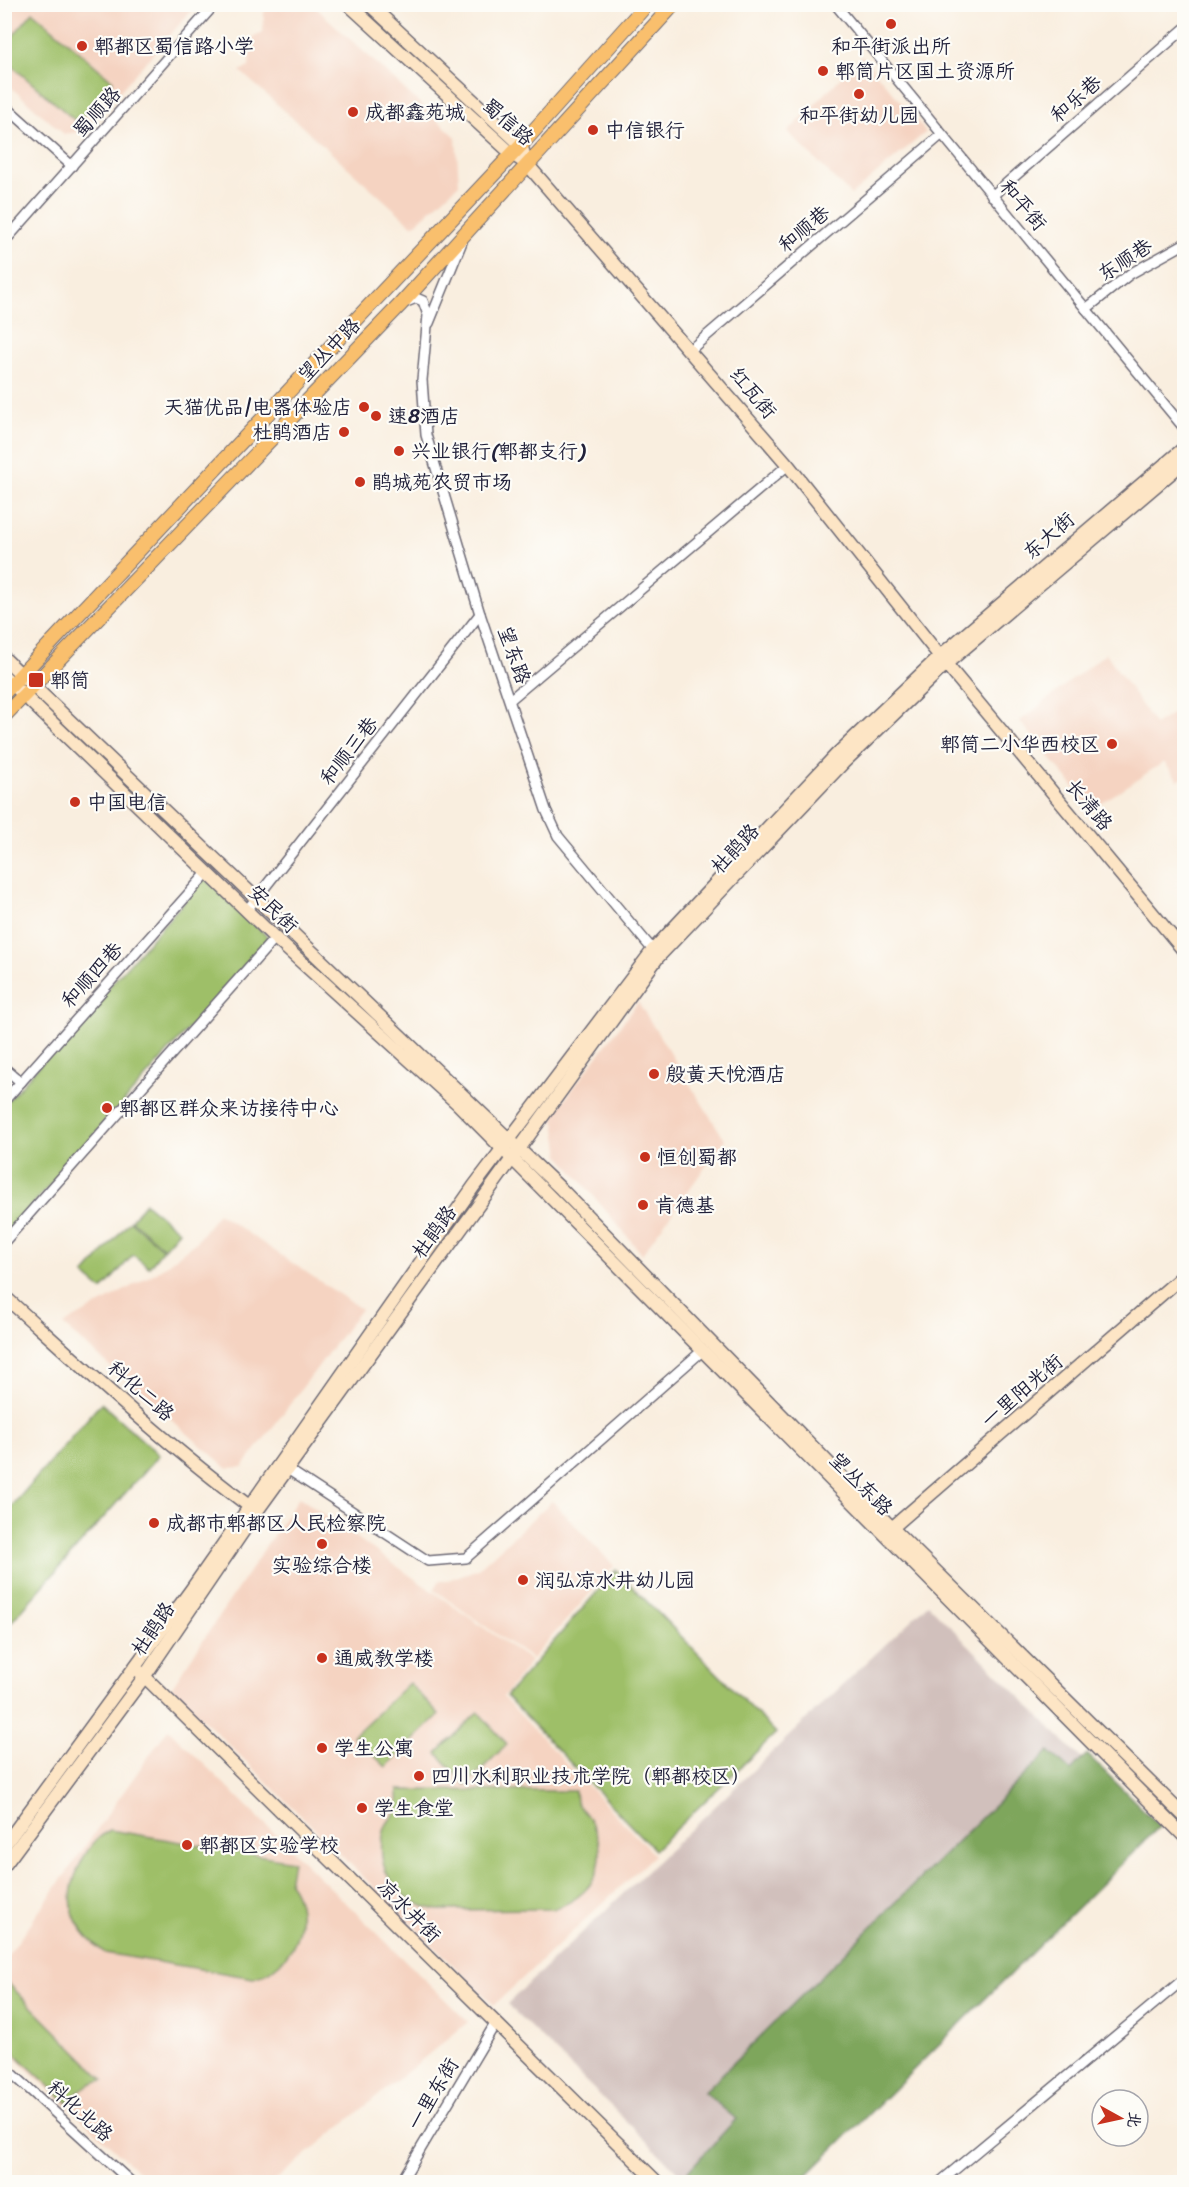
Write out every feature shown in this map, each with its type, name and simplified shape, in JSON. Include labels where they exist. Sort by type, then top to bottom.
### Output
[{"type":"main road","name":"蜀信路","points":[[348,4],[517,150]]},
{"type":"main road","name":"蜀信路","points":[[369,4],[517,150],[527,164]]},
{"type":"main road","name":"望丛中路","points":[[11,682],[517,150],[647,4]]},
{"type":"main road","name":"望丛中路","points":[[4,716],[399,306],[674,4]]},
{"type":"main road","name":"红瓦街","points":[[527,164],[788,465],[943,660]]},
{"type":"main road","name":"东大街","points":[[943,660],[1185,447]]},
{"type":"main road","name":"东大街","points":[[943,660],[1185,462]]},
{"type":"main road","name":"安民街","points":[[4,658],[11,682],[28,689],[257,898],[510,1148]]},
{"type":"main road","name":"长清路","points":[[943,660],[1185,951]]},
{"type":"main road","name":"杜鹃路","points":[[4,1866],[10,1839],[510,1148],[656,953],[943,660]]},
{"type":"main road","name":"安民街","points":[[28,689],[207,873],[275,938],[510,1148]]},
{"type":"main road","name":"杜鹃路","points":[[10,1839],[144,1677],[249,1509],[289,1470],[510,1148]]},
{"type":"main road","name":"望丛东路","points":[[510,1148],[702,1351],[1185,1816]]},
{"type":"main road","name":"望丛东路","points":[[510,1148],[1185,1836]]},
{"type":"main road","name":"一里阳光街","points":[[888,1532],[1185,1275]]},
{"type":"main road","name":"科化二路","points":[[4,1296],[122,1401],[249,1509]]},
{"type":"main road","points":[[4,1303],[213,1488],[249,1509]]},
{"type":"main road","name":"凉水井街","points":[[135,1668],[657,2182]]},
{"type":"street","name":"蜀顺路","points":[[4,242],[215,4]]},
{"type":"street","name":"和平街","points":[[835,4],[1185,428]]},
{"type":"street","name":"和乐巷","points":[[992,195],[1185,29]]},
{"type":"street","points":[[4,105],[72,166]]},
{"type":"street","name":"和顺巷","points":[[690,350],[941,135]]},
{"type":"street","name":"望东路","points":[[425,331],[468,231]]},
{"type":"street","name":"东顺巷","points":[[1086,309],[1130,274],[1185,244]]},
{"type":"street","name":"望东路","points":[[399,306],[416,298],[423,302],[428,315],[422,380],[426,435],[480,614],[511,699],[546,810],[558,836],[656,953]]},
{"type":"street","points":[[511,699],[788,465]]},
{"type":"street","name":"和顺三巷","points":[[247,910],[480,614]]},
{"type":"street","name":"和顺四巷","points":[[4,1101],[207,873]]},
{"type":"street","points":[[4,1242],[275,938]]},
{"type":"street","points":[[4,1068],[21,1082]]},
{"type":"street","points":[[289,1470],[428,1561],[466,1558],[702,1351]]},
{"type":"street","points":[[940,2182],[1185,1979]]},
{"type":"street","name":"一里东街","points":[[401,2182],[495,2024]]},
{"type":"street","name":"科化北路","points":[[4,2066],[131,2182]]},
{"type":"shaded area","name":"郫都区蜀信路小学","points":[[187,4],[193,9],[84,131],[64,134],[5,82],[5,5]]},
{"type":"shaded area","points":[[270,5],[313,5],[456,137],[459,184],[413,226],[240,71],[249,67],[251,39],[263,32],[264,12]]},
{"type":"shaded area","name":"和平街幼儿园","points":[[862,56],[926,132],[851,195],[788,132]]},
{"type":"shaded area","name":"郫筒二小华西校区","points":[[1106,653],[1155,725],[1184,706],[1184,776],[1178,780],[1164,762],[1092,809],[1020,721]]},
{"type":"shaded area","points":[[638,1002],[725,1140],[642,1254],[560,1156],[554,1114]]},
{"type":"shaded area","points":[[218,1213],[361,1309],[243,1467],[227,1468],[63,1325],[157,1272],[196,1242]]},
{"type":"shaded area","name":"四川水利职业技术学院（郫都校区）","points":[[299,1497],[531,1661],[503,1697],[654,1855],[494,2005],[171,1688]]},
{"type":"shaded area","name":"润弘凉水井幼儿园","points":[[552,1501],[614,1566],[532,1659],[434,1590],[440,1580],[448,1580],[478,1569]]},
{"type":"shaded area","points":[[928,1604],[1154,1832],[800,2182],[688,2182],[507,2004]]},
{"type":"shaded area","name":"郫都区实验学校","points":[[168,1729],[468,2022],[273,2182],[150,2182],[5,2049],[4,1961]]},
{"type":"green space","points":[[33,12],[113,81],[78,123],[5,60],[5,45]]},
{"type":"green space","points":[[205,878],[269,938],[5,1236],[5,1104]]},
{"type":"green space","points":[[145,1203],[179,1231],[164,1248],[131,1220]]},
{"type":"green space","points":[[130,1221],[163,1249],[149,1267],[133,1255],[102,1290],[84,1275]]},
{"type":"green space","points":[[101,1403],[159,1455],[5,1629],[5,1514]]},
{"type":"green space","points":[[616,1570],[776,1733],[654,1850],[506,1696]]},
{"type":"green space","points":[[409,1683],[439,1715],[386,1767],[353,1736]]},
{"type":"green space","points":[[478,1712],[507,1744],[466,1785],[437,1753]]},
{"type":"green space","points":[[1049,1751],[1071,1771],[1087,1754],[1160,1826],[800,2182],[683,2182],[680,2180],[736,2119],[704,2092]]},
{"type":"green space","points":[[398,1790],[575,1791],[576,1803],[596,1833],[600,1849],[599,1864],[594,1878],[584,1891],[571,1901],[553,1909],[438,1910],[424,1906],[400,1892],[392,1882],[382,1857],[385,1828],[398,1808]]},
{"type":"green space","points":[[110,1830],[293,1861],[289,1883],[297,1896],[300,1925],[289,1953],[279,1964],[253,1978],[105,1953],[79,1926],[74,1916],[71,1894],[73,1882],[87,1851]]},
{"type":"green space","points":[[5,1980],[104,2080],[84,2088],[68,2103],[5,2045]]},
{"type":"place","name":"和平街派出所","points":[[891,24]]},
{"type":"place","name":"郫都区蜀信路小学","points":[[82,46]]},
{"type":"place","name":"郫筒片区国土资源所","points":[[823,71]]},
{"type":"place","name":"和平街幼儿园","points":[[859,94]]},
{"type":"place","name":"成都鑫苑城","points":[[353,112]]},
{"type":"place","name":"中信银行","points":[[593,130]]},
{"type":"place","name":"天猫优品|电器体验店","points":[[364,407]]},
{"type":"place","name":"速8酒店","points":[[376,416]]},
{"type":"place","name":"杜鹃酒店","points":[[344,432]]},
{"type":"place","name":"兴业银行(郫都支行)","points":[[399,451]]},
{"type":"place","name":"鹃城苑农贸市场","points":[[360,482]]},
{"type":"place","name":"郫筒","points":[[36,680]]},
{"type":"place","name":"郫筒二小华西校区","points":[[1112,744]]},
{"type":"place","name":"中国电信","points":[[75,802]]},
{"type":"place","name":"殷黄天悦酒店","points":[[654,1074]]},
{"type":"place","name":"郫都区群众来访接待中心","points":[[107,1108]]},
{"type":"place","name":"恒创蜀都","points":[[645,1157]]},
{"type":"place","name":"肯德基","points":[[643,1205]]},
{"type":"place","name":"成都市郫都区人民检察院","points":[[154,1523]]},
{"type":"place","name":"实验综合楼","points":[[322,1544]]},
{"type":"place","name":"润弘凉水井幼儿园","points":[[523,1580]]},
{"type":"place","name":"通威教学楼","points":[[322,1658]]},
{"type":"place","name":"学生公寓","points":[[322,1748]]},
{"type":"place","name":"四川水利职业技术学院（郫都校区）","points":[[419,1776]]},
{"type":"place","name":"学生食堂","points":[[362,1808]]},
{"type":"place","name":"郫都区实验学校","points":[[187,1845]]}]
